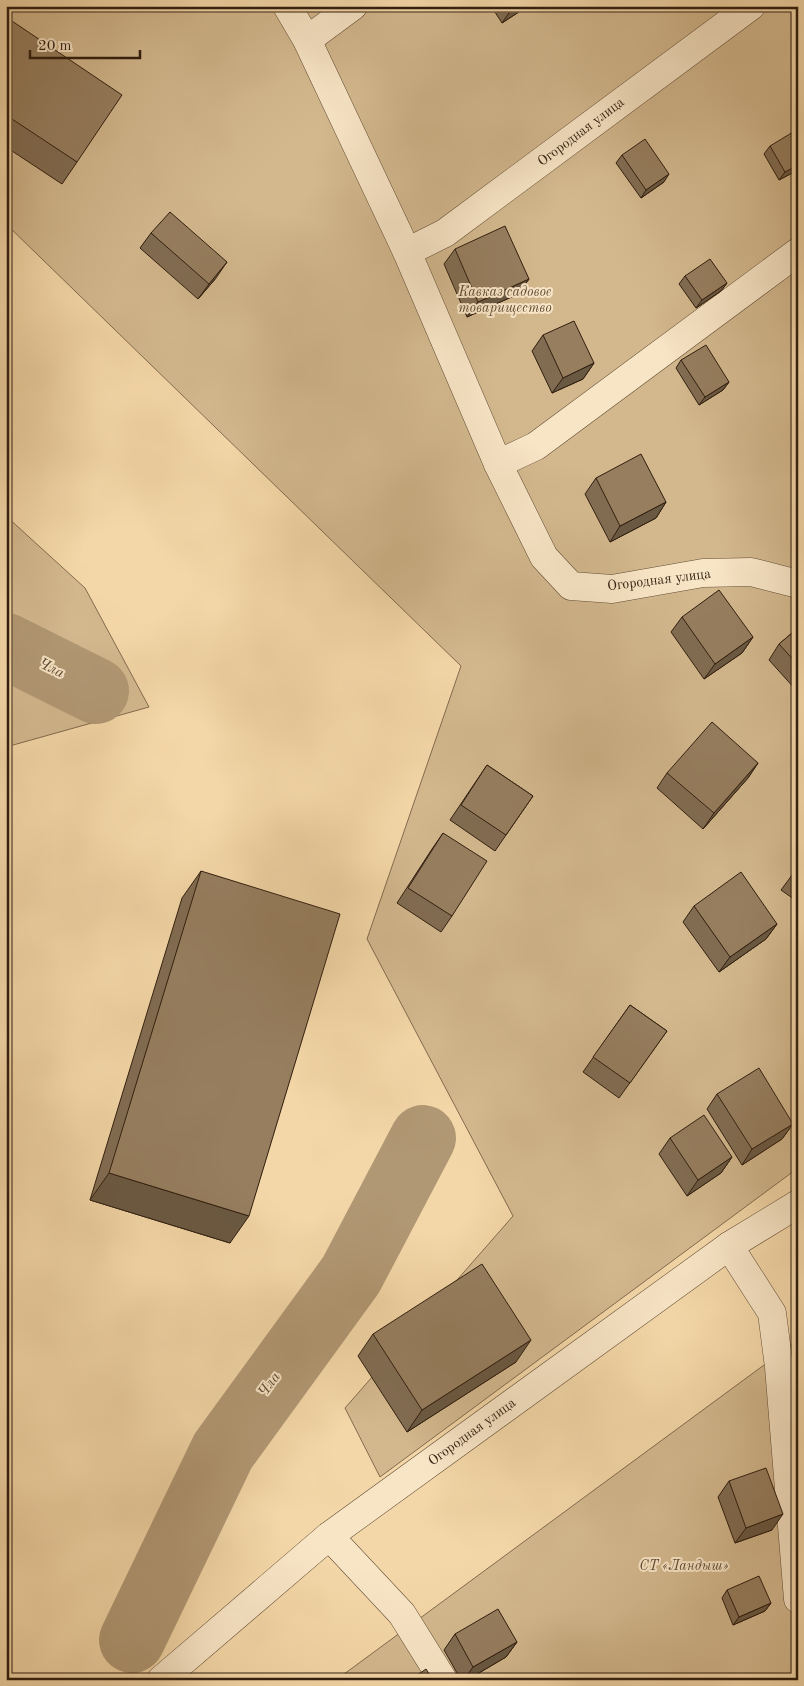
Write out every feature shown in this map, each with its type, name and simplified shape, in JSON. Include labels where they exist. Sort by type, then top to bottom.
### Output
[{"type":"street","name":"Огородная улица","points":[[287,6],[307,40],[408,252],[498,464],[544,557],[572,586],[612,588],[703,573],[751,572],[798,584]]},
{"type":"street","points":[[307,40],[353,6]]},
{"type":"street","name":"Огородная улица","points":[[408,252],[445,233],[751,6]]},
{"type":"street","points":[[498,464],[536,446],[798,252]]},
{"type":"street","name":"Огородная улица","points":[[161,1680],[329,1536],[729,1246],[798,1204]]},
{"type":"street","points":[[729,1246],[772,1313],[779,1367],[798,1599]]},
{"type":"street","points":[[329,1536],[402,1614],[443,1680]]},
{"type":"green space","name":"Кавказ садовое товарищество","points":[[6,6],[798,6],[798,1168],[380,1477],[345,1408],[513,1216],[367,939],[461,666],[6,224]]},
{"type":"green space","points":[[6,516],[85,588],[149,707],[6,747]]},
{"type":"green space","name":"СТ «Ландыш»","points":[[798,1340],[798,1680],[336,1680]]},
{"type":"building","points":[[6,17],[122,95],[77,162],[6,115]]},
{"type":"building","points":[[798,129],[798,165],[785,172],[770,146]]},
{"type":"building","points":[[645,139],[669,174],[646,190],[622,155]]},
{"type":"building","points":[[170,212],[227,262],[209,284],[151,233]]},
{"type":"building","points":[[505,226],[529,279],[478,302],[455,249]]},
{"type":"building","points":[[710,259],[727,283],[702,300],[685,276]]},
{"type":"building","points":[[574,321],[594,363],[563,378],[543,335]]},
{"type":"building","points":[[706,345],[729,382],[705,397],[681,360]]},
{"type":"building","points":[[641,454],[666,502],[620,526],[596,478]]},
{"type":"building","points":[[719,590],[753,637],[715,664],[682,617]]},
{"type":"building","points":[[798,628],[798,665],[779,644]]},
{"type":"building","points":[[712,722],[758,763],[714,813],[667,773]]},
{"type":"building","points":[[487,765],[533,796],[506,835],[461,805]]},
{"type":"building","points":[[443,833],[487,861],[452,916],[408,888]]},
{"type":"building","points":[[798,867],[798,879],[792,875]]},
{"type":"building","points":[[201,871],[340,914],[249,1216],[109,1173]]},
{"type":"building","points":[[741,872],[777,924],[730,957],[694,906]]},
{"type":"building","points":[[630,1005],[667,1031],[630,1083],[593,1057]]},
{"type":"building","points":[[759,1068],[793,1124],[752,1149],[717,1094]]},
{"type":"building","points":[[704,1115],[732,1157],[698,1180],[670,1138]]},
{"type":"building","points":[[482,1264],[531,1340],[422,1410],[373,1334]]},
{"type":"building","points":[[766,1468],[783,1514],[746,1528],[729,1481]]},
{"type":"building","points":[[759,1576],[771,1603],[739,1617],[727,1590]]},
{"type":"building","points":[[498,1609],[517,1642],[473,1667],[455,1634]]},
{"type":"building","points":[[426,1669],[433,1680],[410,1680]]},
{"type":"waterway","name":"Чла","points":[[6,646],[96,691]]},
{"type":"waterway","name":"Чла","points":[[132,1640],[223,1451],[351,1275],[423,1138]]}]
